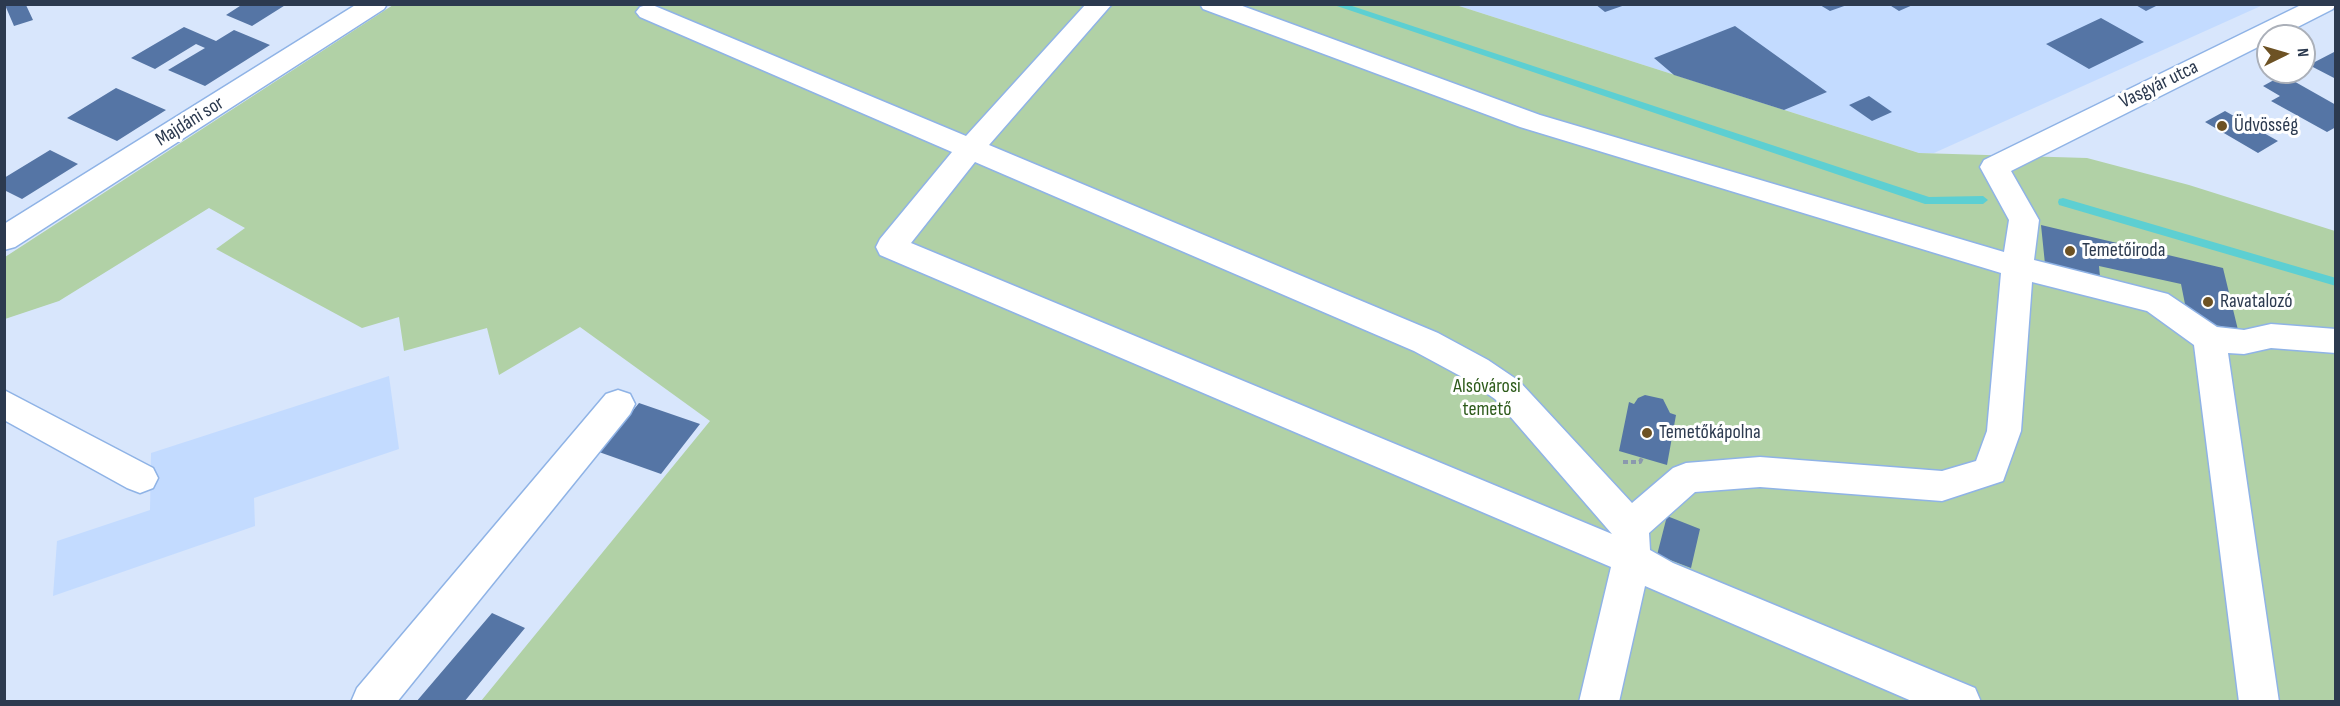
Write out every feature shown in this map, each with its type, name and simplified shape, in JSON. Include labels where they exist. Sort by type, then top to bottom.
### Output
[{"type":"street","name":"Majdáni sor","points":[[4,239],[375,4]]},
{"type":"street","points":[[1100,4],[970,149],[891,247],[1631,543]]},
{"type":"street","points":[[1212,4],[1530,121],[2017,267],[2157,302],[2210,339],[2244,342],[2271,336],[2336,340]]},
{"type":"street","name":"Vasgyár utca","points":[[2017,267],[2024,220],[1994,167],[2034,137],[2324,4]]},
{"type":"street","points":[[649,12],[1426,342],[1476,369],[1507,390],[1631,543],[1660,575],[1961,702]]},
{"type":"street","points":[[1599,702],[1631,543],[1686,478],[1760,472],[1942,486],[1990,471],[2004,431],[2017,267]]},
{"type":"street","points":[[2210,339],[2259,702]]},
{"type":"street","points":[[4,403],[140,478]]},
{"type":"street","points":[[372,702],[618,404]]},
{"type":"shaded area","points":[[1456,5],[2263,5],[1934,153],[1919,153]]},
{"type":"shaded area","points":[[389,376],[399,449],[254,498],[255,526],[53,596],[57,541],[150,510],[151,453]]},
{"type":"green space","name":"Alsóvárosi temető","points":[[393,5],[1456,5],[1919,153],[2087,158],[2189,185],[2335,231],[2335,701],[481,701],[710,421],[580,327],[499,375],[487,328],[404,351],[399,317],[362,328],[216,249],[245,228],[209,208],[59,301],[5,319],[5,257]]},
{"type":"building","points":[[243,4],[287,4],[252,26],[226,15]]},
{"type":"building","points":[[1595,4],[1625,4],[1625,5],[1605,12]]},
{"type":"building","points":[[1888,4],[1915,4],[1899,11]]},
{"type":"building","points":[[2134,4],[2160,4],[2146,11]]},
{"type":"building","points":[[5,5],[26,5],[33,20],[14,26]]},
{"type":"building","points":[[1820,5],[1847,5],[1830,11]]},
{"type":"building","points":[[2101,18],[2144,42],[2089,69],[2046,44]]},
{"type":"building","points":[[1735,26],[1827,92],[1784,110],[1674,75],[1654,58]]},
{"type":"building","points":[[184,27],[216,41],[234,30],[270,45],[205,86],[168,70],[205,48],[196,44],[155,69],[131,58]]},
{"type":"building","points":[[2336,51],[2336,79],[2316,69],[2316,61]]},
{"type":"building","points":[[2299,84],[2336,105],[2336,127],[2327,132],[2271,101],[2280,96],[2263,86]]},
{"type":"building","points":[[116,88],[166,110],[117,141],[67,118]]},
{"type":"building","points":[[1869,96],[1892,112],[1872,121],[1849,105]]},
{"type":"building","points":[[2225,111],[2278,141],[2258,153],[2205,122]]},
{"type":"building","points":[[50,150],[78,164],[22,199],[4,190],[4,178]]},
{"type":"building","name":"Ravatalozó","points":[[2041,225],[2223,268],[2238,330],[2188,319],[2181,284],[2099,266],[2100,277],[2045,264]]},
{"type":"building","name":"Temetőkápolna","points":[[1645,395],[1663,399],[1670,413],[1676,415],[1667,465],[1619,451],[1629,402],[1634,404],[1638,398]]},
{"type":"building","points":[[639,403],[700,424],[661,474],[599,452]]},
{"type":"building","points":[[1667,516],[1700,529],[1691,568],[1657,555]]},
{"type":"building","points":[[492,613],[525,628],[464,702],[416,702]]},
{"type":"waterway","points":[[1335,4],[1929,201],[1983,200]]},
{"type":"waterway","points":[[2063,202],[2336,282]]},
{"type":"place","name":"Üdvösség","points":[[2222,126]]},
{"type":"place","name":"Temetőiroda","points":[[2070,251]]},
{"type":"place","name":"Ravatalozó","points":[[2208,302]]},
{"type":"place","name":"Temetőkápolna","points":[[1647,433]]}]
